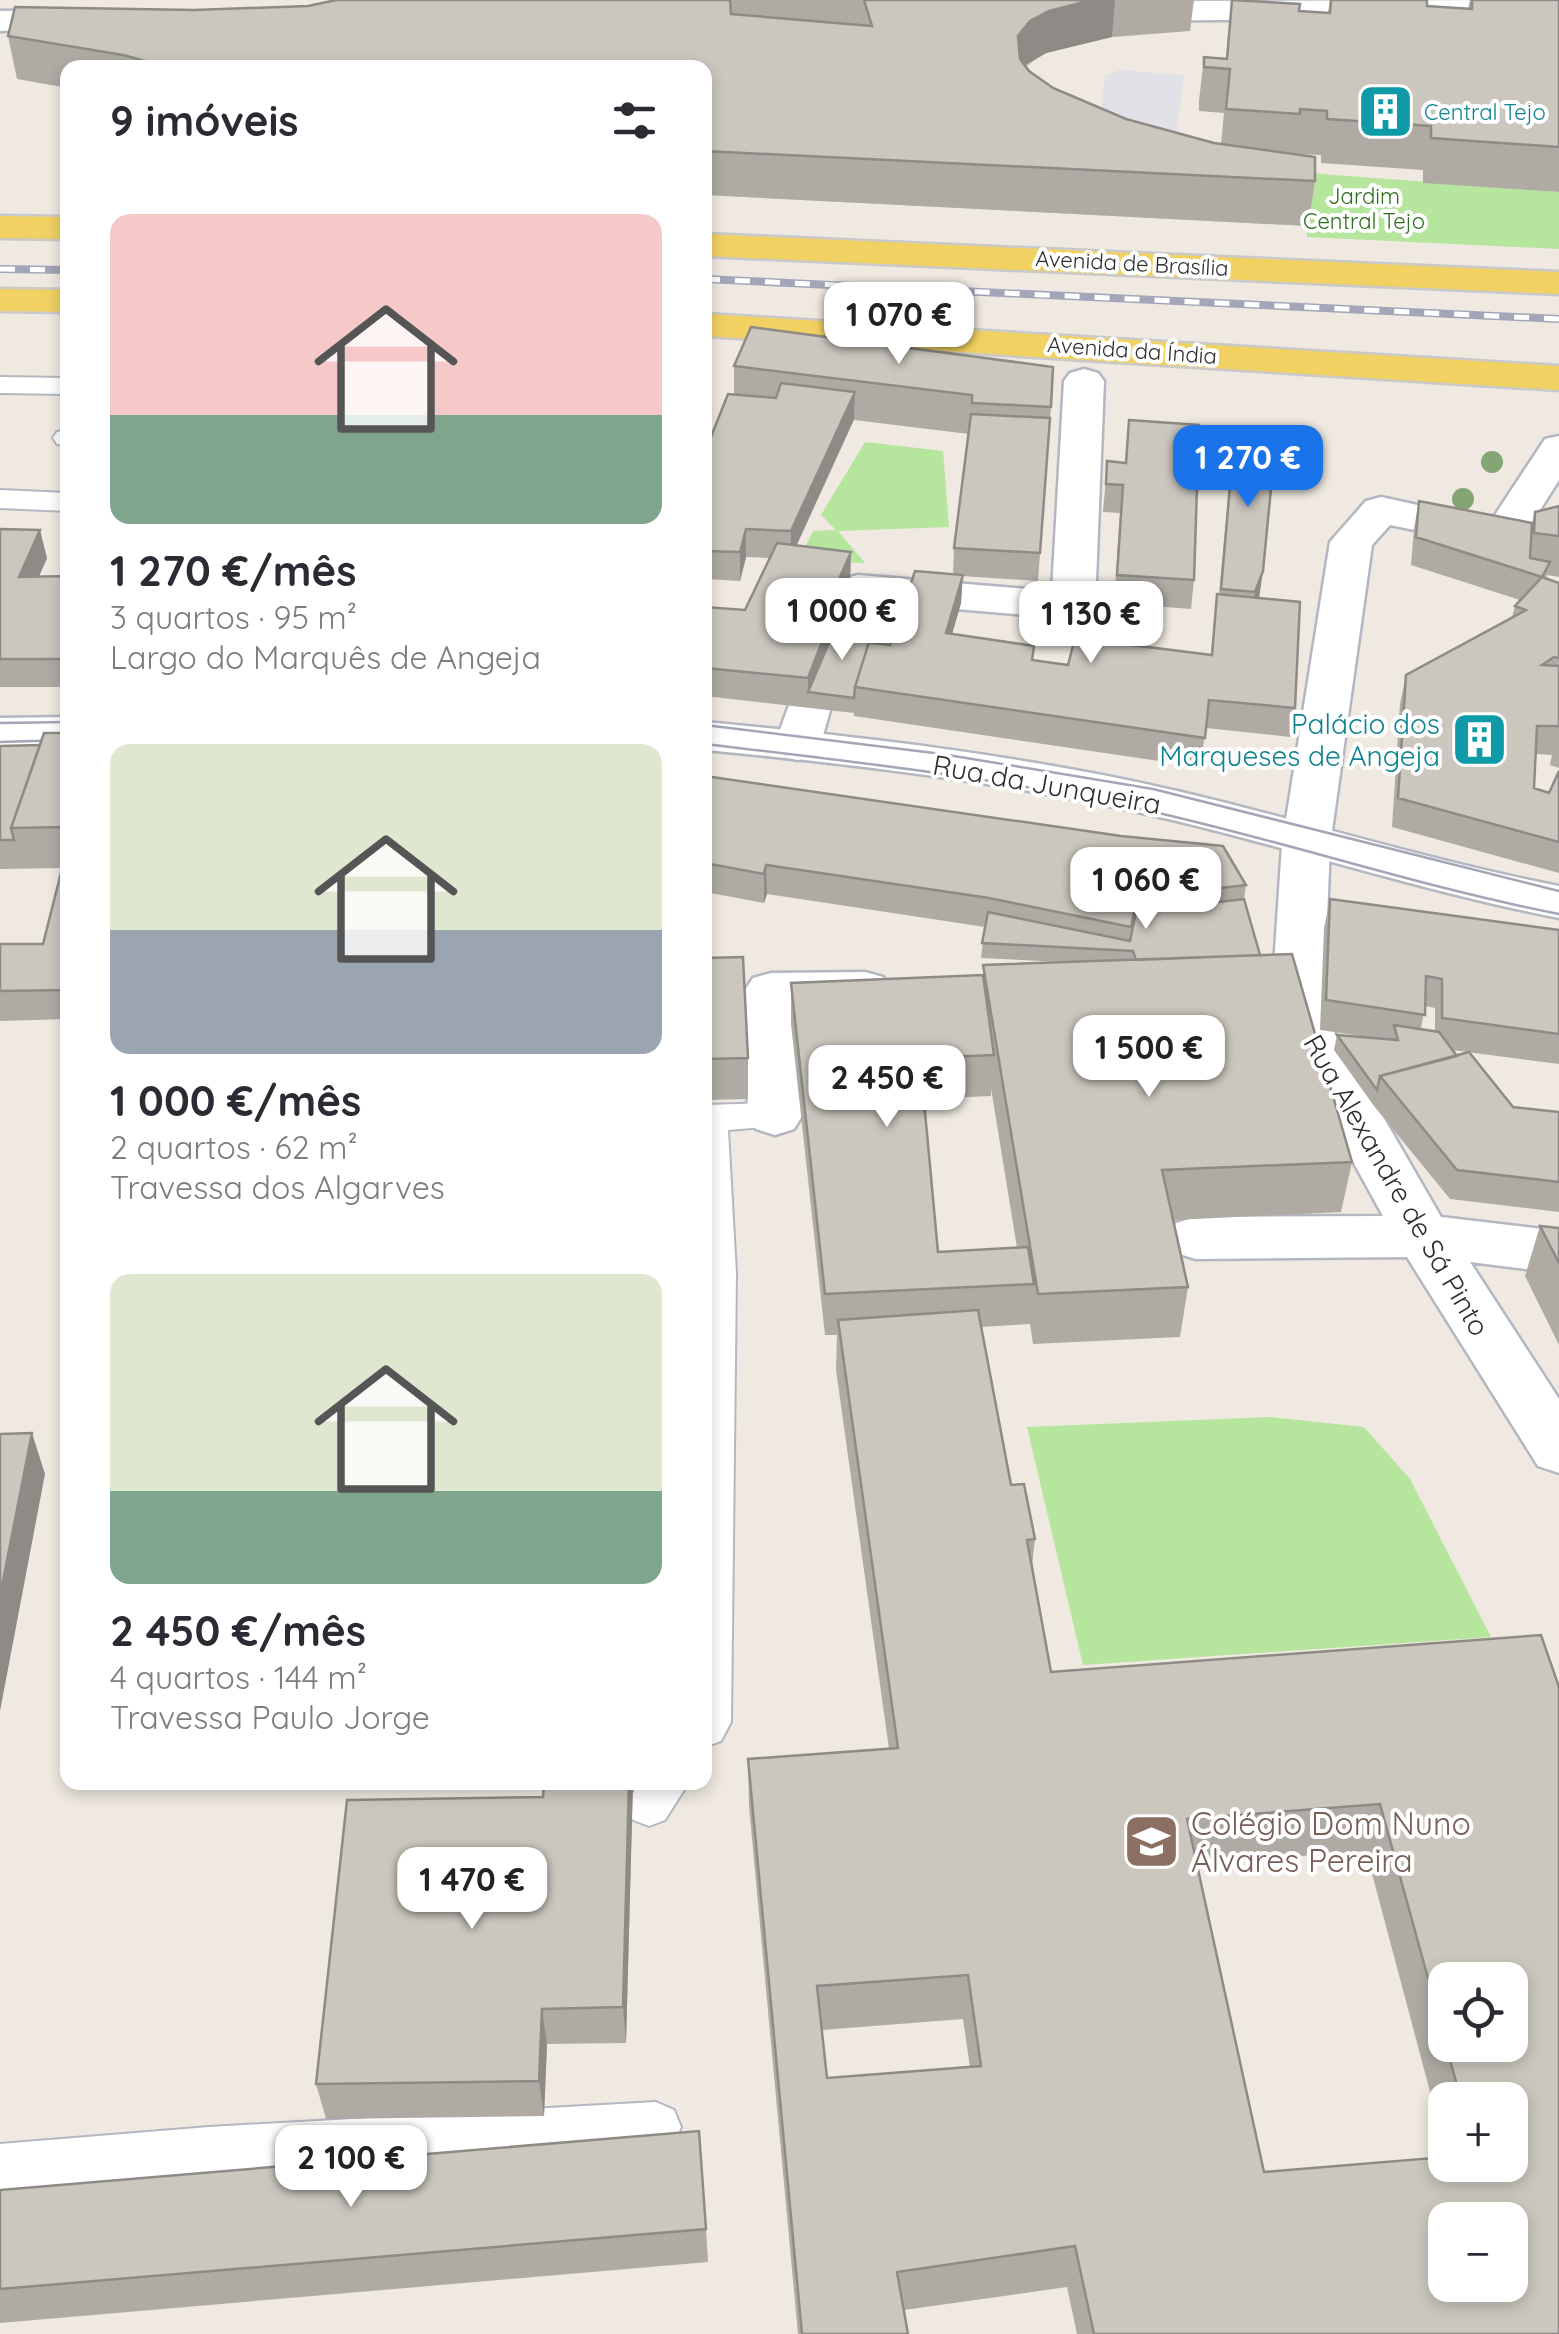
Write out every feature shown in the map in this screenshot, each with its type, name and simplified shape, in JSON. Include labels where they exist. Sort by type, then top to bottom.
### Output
[{"type":"main road","points":[[0,227],[60,228]]},
{"type":"main road","name":"Avenida de Brasília","points":[[712,245],[1559,283]]},
{"type":"main road","points":[[0,300],[60,301]]},
{"type":"main road","name":"Avenida da Índia","points":[[712,325],[1559,378]]},
{"type":"street","points":[[1080,11],[1559,7]]},
{"type":"street","points":[[0,21],[112,20]]},
{"type":"street","points":[[830,650],[858,588],[1073,606],[1084,381]]},
{"type":"street","points":[[1502,535],[1559,448]]},
{"type":"street","name":"Rua Alexandre de Sá Pinto","points":[[1502,535],[1380,510],[1351,542],[1308,840],[1279,986],[1423,1236],[1559,1449]]},
{"type":"street","points":[[1502,535],[1542,534],[1559,528]]},
{"type":"street","name":"Rua da Junqueira","points":[[712,735],[802,726],[904,759],[1135,797],[1472,885],[1559,902]]},
{"type":"street","points":[[0,732],[60,730]]},
{"type":"street","points":[[774,1116],[771,990],[908,989]]},
{"type":"street","points":[[1196,1238],[1423,1236],[1559,1252]]},
{"type":"lane","points":[[0,385],[60,386]]},
{"type":"lane","points":[[0,499],[60,502]]},
{"type":"lane","points":[[712,1117],[774,1116]]},
{"type":"lane","points":[[0,2169],[209,2152],[656,2127]]},
{"type":"shaded area","points":[[1119,70],[1184,75],[1176,137],[1100,119],[1105,76]]},
{"type":"green space","name":"Jardim Central Tejo","points":[[1100,38],[1077,42],[1038,58],[1023,71],[1013,89],[1309,173],[1559,192],[1559,249],[1307,237],[1307,226],[712,195],[940,120],[1053,42]]},
{"type":"green space","points":[[865,442],[943,451],[949,527],[838,531],[865,563],[798,561],[813,531],[836,530],[821,515]]},
{"type":"green space","points":[[1270,1417],[1364,1427],[1410,1479],[1491,1637],[1083,1665],[1027,1427]]},
{"type":"building","points":[[336,0],[730,0],[731,14],[872,26],[864,0],[1092,0],[1049,11],[1030,21],[1018,36],[1020,59],[1029,71],[1053,88],[1126,119],[1214,143],[1315,157],[1315,181],[712,151],[712,60],[141,60],[8,36],[15,7],[194,10],[308,6]]},
{"type":"building","name":"Central Tejo","points":[[1232,0],[1300,4],[1299,11],[1330,13],[1331,0],[1427,0],[1427,6],[1472,9],[1472,0],[1559,0],[1559,147],[1431,138],[1431,126],[1327,119],[1327,111],[1300,109],[1300,114],[1226,109],[1230,69],[1204,67],[1204,57],[1227,59]]},
{"type":"building","points":[[751,327],[1053,367],[1051,407],[972,403],[972,395],[734,366]]},
{"type":"building","points":[[781,383],[855,392],[791,531],[746,529],[740,552],[712,551],[712,434],[728,394],[776,398]]},
{"type":"building","points":[[971,414],[1050,418],[1040,553],[954,548]]},
{"type":"building","points":[[1129,420],[1199,425],[1194,580],[1117,575],[1123,485],[1106,484],[1107,461],[1126,463]]},
{"type":"building","points":[[1235,428],[1276,437],[1263,571],[1255,592],[1221,589]]},
{"type":"building","points":[[1419,501],[1532,523],[1530,558],[1550,562],[1542,577],[1416,537]]},
{"type":"building","points":[[1559,506],[1559,536],[1534,533],[1535,512]]},
{"type":"building","points":[[0,529],[40,530],[19,577],[60,576],[60,659],[0,659]]},
{"type":"building","points":[[777,543],[851,552],[821,620],[830,621],[808,678],[712,669],[712,608],[745,610]]},
{"type":"building","points":[[915,571],[963,575],[946,633],[1034,646],[1032,660],[1068,665],[1075,638],[1212,655],[1217,594],[1300,602],[1295,708],[1209,700],[1205,738],[855,687],[869,642],[890,645]]},
{"type":"building","name":"Palácio dos Marqueses de Angeja","points":[[1542,577],[1559,583],[1559,658],[1542,665],[1559,666],[1559,726],[1537,726],[1534,788],[1549,793],[1559,771],[1559,842],[1398,798],[1406,675],[1526,610],[1515,606]]},
{"type":"building","points":[[849,627],[877,631],[873,643],[869,642],[854,698],[808,692],[834,631],[848,633]]},
{"type":"building","points":[[44,733],[60,733],[60,827],[11,828]]},
{"type":"building","points":[[40,745],[11,828],[14,840],[0,840],[0,746]]},
{"type":"building","points":[[712,777],[1121,836],[1223,846],[1246,885],[1170,894],[1141,883],[1131,927],[989,898],[766,865],[764,874],[712,864]]},
{"type":"building","points":[[60,877],[60,990],[0,991],[0,944],[43,944]]},
{"type":"building","points":[[1139,897],[1161,902],[1168,908],[1244,899],[1260,955],[1136,960],[1133,951],[982,943],[988,912],[1130,941]]},
{"type":"building","points":[[1330,899],[1559,930],[1559,1034],[1442,1018],[1442,979],[1426,976],[1425,1015],[1326,1000]]},
{"type":"building","points":[[1292,954],[1352,1162],[1162,1170],[1188,1287],[1038,1294],[983,965]]},
{"type":"building","points":[[743,957],[748,1058],[712,1059],[712,958]]},
{"type":"building","points":[[983,975],[994,1055],[920,1058],[938,1252],[1028,1247],[1034,1284],[825,1294],[791,983]]},
{"type":"building","points":[[1394,1025],[1439,1032],[1457,1056],[1380,1076],[1377,1090],[1337,1035],[1398,1040]]},
{"type":"building","points":[[1469,1052],[1513,1107],[1559,1112],[1559,1182],[1457,1170],[1380,1076]]},
{"type":"building","points":[[1540,1226],[1559,1228],[1559,1263]]},
{"type":"building","name":"Colégio Dom Nuno Álvares Pereira","points":[[978,1310],[1011,1485],[1024,1484],[1035,1539],[1027,1540],[1051,1672],[1541,1635],[1559,1687],[1559,2334],[1094,2334],[1075,2246],[897,2272],[908,2334],[802,2334],[748,1759],[898,1748],[838,1320]],"holes":[[[1380,1804],[1428,1978],[1428,1962],[1528,1962],[1528,2062],[1451,2062],[1456,2082],[1528,2082],[1528,2182],[1428,2182],[1428,2158],[1264,2172],[1187,1819]],[[968,1975],[981,2066],[827,2078],[817,1986]]]},
{"type":"building","points":[[32,1433],[0,1596],[0,1434]]},
{"type":"building","points":[[543,1790],[629,1790],[623,2007],[542,2009],[539,2081],[316,2084],[347,1800],[543,1797]]},
{"type":"building","points":[[699,2131],[706,2229],[0,2289],[0,2190]]},
{"type":"tram line","points":[[0,723],[60,722]]},
{"type":"tram line","points":[[712,726],[942,754],[1153,789],[1559,891]]},
{"type":"tram line","points":[[0,742],[60,740]]},
{"type":"tram line","points":[[712,745],[1079,796],[1186,819],[1452,890],[1559,914]]},
{"type":"railway","points":[[0,269],[60,270]]},
{"type":"railway","points":[[712,279],[1559,319]]},
{"type":"place","name":"Central Tejo","points":[[1385,112]]},
{"type":"place","name":"Palácio dos Marqueses de Angeja","points":[[1479,739]]},
{"type":"place","name":"Colégio Dom Nuno Álvares Pereira","points":[[1152,1841]]}]
